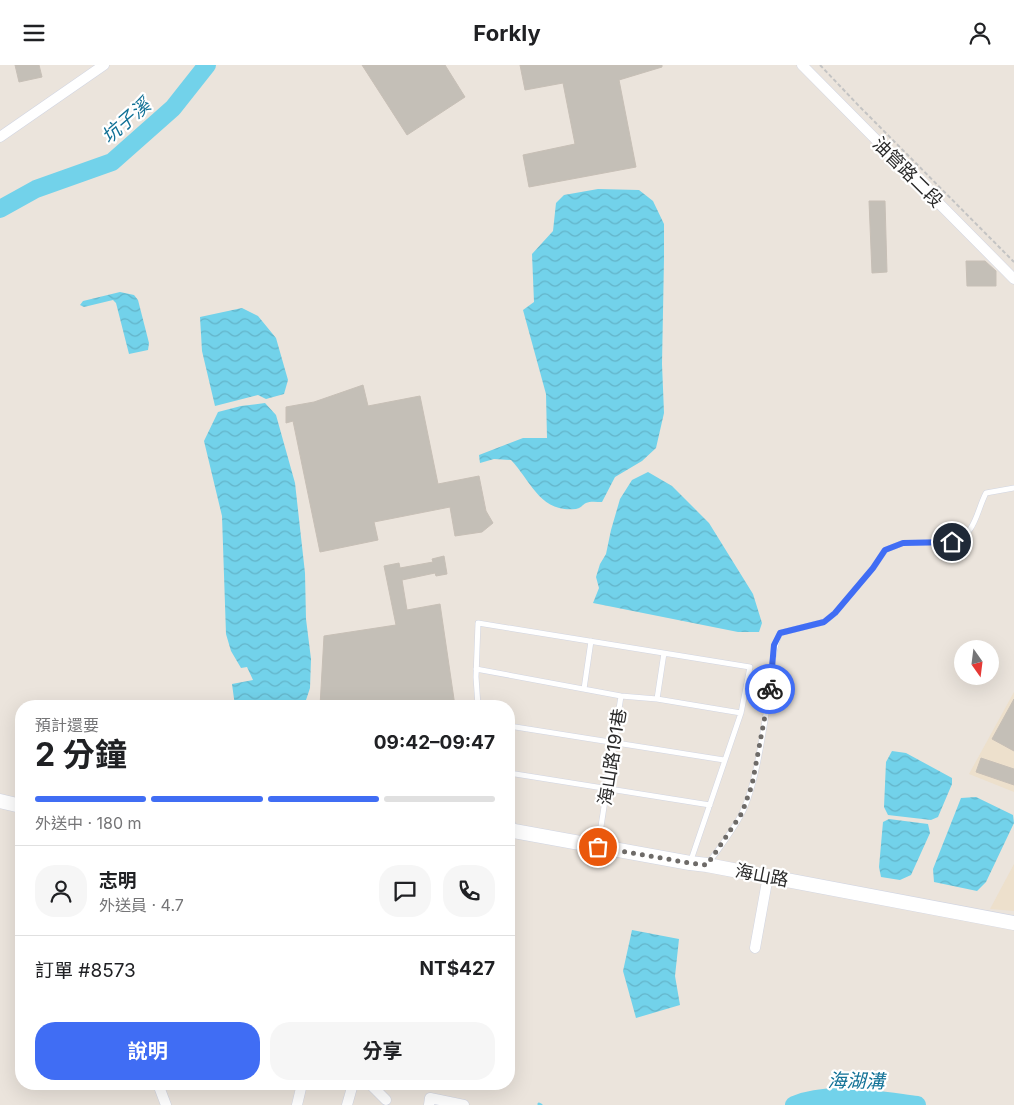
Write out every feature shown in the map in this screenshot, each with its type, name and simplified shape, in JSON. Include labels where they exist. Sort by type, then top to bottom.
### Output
[{"type":"main road","points":[[0,801],[15,804]]},
{"type":"main road","name":"海山路","points":[[515,832],[768,876],[1014,923]]},
{"type":"street","points":[[0,137],[104,65]]},
{"type":"street","name":"油管路二段","points":[[802,65],[1014,279]]},
{"type":"street","points":[[755,948],[768,876]]},
{"type":"street","points":[[160,1090],[166,1105]]},
{"type":"street","points":[[297,1105],[301,1090]]},
{"type":"street","points":[[347,1105],[352,1090]]},
{"type":"street","points":[[376,1090],[386,1100]]},
{"type":"street","points":[[430,1102],[464,1105]]},
{"type":"lane","points":[[707,865],[742,813],[752,785],[772,676],[774,645],[780,633],[824,622],[835,613],[873,568],[885,550],[903,543],[952,542],[960,540],[966,536],[975,523],[986,493],[1014,488]]},
{"type":"lane","points":[[478,700],[476,669],[478,623],[750,667],[741,713],[690,863]]},
{"type":"lane","points":[[584,689],[591,641]]},
{"type":"lane","points":[[657,699],[664,653]]},
{"type":"lane","points":[[476,669],[621,696],[657,699],[741,713]]},
{"type":"lane","name":"海山路191巷","points":[[598,847],[621,696]]},
{"type":"lane","points":[[515,727],[724,760]]},
{"type":"lane","points":[[515,774],[710,805]]},
{"type":"path","points":[[820,65],[859,107],[1014,262]]},
{"type":"shaded area","points":[[1014,692],[1014,792],[969,774]]},
{"type":"shaded area","points":[[1014,864],[1014,911],[990,909]]},
{"type":"water","points":[[598,189],[639,190],[653,201],[664,224],[662,364],[664,413],[656,448],[642,461],[615,477],[602,502],[588,502],[576,509],[564,509],[553,506],[545,501],[511,460],[494,459],[480,463],[479,455],[523,438],[547,438],[546,394],[523,310],[534,302],[532,254],[553,231],[556,203],[564,195]]},
{"type":"water","points":[[120,292],[134,295],[138,300],[149,343],[148,350],[129,354],[116,303],[113,300],[84,307],[80,305],[83,301]]},
{"type":"water","points":[[242,308],[258,316],[276,338],[288,380],[284,394],[266,399],[258,395],[215,406],[202,351],[200,317]]},
{"type":"water","points":[[265,403],[276,415],[295,483],[305,573],[306,619],[311,659],[310,688],[306,700],[234,700],[232,684],[253,680],[247,667],[241,668],[231,651],[226,634],[222,516],[204,441],[218,412],[241,406]]},
{"type":"water","points":[[648,472],[672,486],[709,523],[753,594],[762,623],[759,632],[738,632],[593,603],[599,588],[596,577],[600,564],[606,554],[620,499],[632,480]]},
{"type":"water","points":[[892,751],[906,753],[952,778],[952,784],[938,817],[931,820],[888,815],[884,807],[886,762]]},
{"type":"water","points":[[976,797],[1013,815],[1014,823],[986,882],[977,891],[934,882],[933,869],[961,798]]},
{"type":"water","points":[[889,819],[928,824],[930,833],[911,875],[900,880],[881,877],[879,867],[883,822]]},
{"type":"water","points":[[632,930],[679,939],[675,976],[680,1005],[636,1018],[623,971]]},
{"type":"building","points":[[15,65],[39,65],[42,77],[19,82]]},
{"type":"building","points":[[362,65],[445,65],[465,97],[407,135]]},
{"type":"building","points":[[520,65],[662,65],[662,67],[619,80],[636,167],[529,187],[523,155],[575,144],[563,83],[525,90]]},
{"type":"building","points":[[869,201],[885,201],[887,272],[872,273]]},
{"type":"building","points":[[966,261],[985,261],[996,271],[996,286],[967,286]]},
{"type":"building","points":[[363,385],[368,406],[420,396],[438,484],[479,476],[486,511],[493,523],[482,532],[455,536],[450,507],[374,522],[378,540],[320,552],[293,421],[286,423],[286,407],[314,402]]},
{"type":"building","points":[[444,556],[447,574],[436,576],[435,573],[402,580],[407,610],[440,604],[454,700],[320,700],[324,636],[396,625],[384,566],[399,563],[400,568],[433,562],[432,559]]},
{"type":"building","points":[[1014,699],[1014,751],[992,739]]},
{"type":"building","points":[[981,758],[1014,769],[1014,785],[976,772]]},
{"type":"waterway","name":"坑子溪","points":[[0,209],[36,189],[112,162],[173,108],[207,65]]},
{"type":"waterway","name":"海湖溝","points":[[794,1105],[808,1100],[839,1097],[855,1097],[917,1105]]},
{"type":"way so far","points":[[598,847],[707,865],[742,813],[752,785],[770,689]]},
{"type":"route","points":[[770,689],[774,645],[780,633],[824,622],[845,603],[885,550],[903,543],[952,542]]}]
